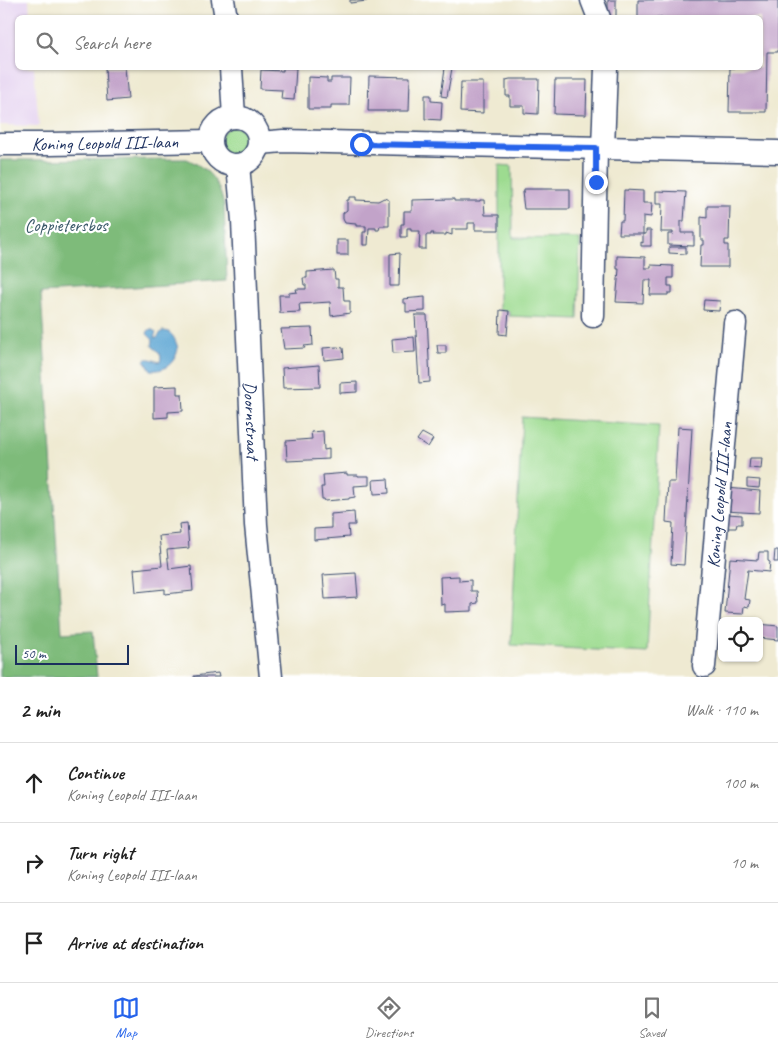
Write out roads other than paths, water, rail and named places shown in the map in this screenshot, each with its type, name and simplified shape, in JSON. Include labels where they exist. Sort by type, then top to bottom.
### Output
[{"type":"street","points":[[223,0],[226,15]]},
{"type":"street","points":[[592,0],[599,15]]},
{"type":"street","points":[[231,70],[234,117]]},
{"type":"street","points":[[593,316],[600,148],[606,70]]},
{"type":"street","points":[[234,117],[245,119],[253,125],[258,133],[260,142],[253,158],[246,163],[238,165],[228,164],[219,159],[212,151],[210,140],[218,124],[234,117]]},
{"type":"street","name":"Koning Leopold III-laan","points":[[0,144],[210,140]]},
{"type":"street","points":[[260,142],[778,152]]},
{"type":"street","name":"Doornstraat","points":[[238,165],[243,221],[256,516],[270,677]]},
{"type":"street","name":"Koning Leopold III-laan","points":[[704,666],[735,323]]},
{"type":"water","points":[[151,329],[156,332],[154,338],[157,338],[162,331],[171,334],[178,348],[175,358],[165,368],[151,370],[144,360],[151,359],[160,362],[161,359],[159,353],[152,346],[153,340],[147,334]]},
{"type":"park label","name":"Coppietersbos","points":[[66,225]]}]
